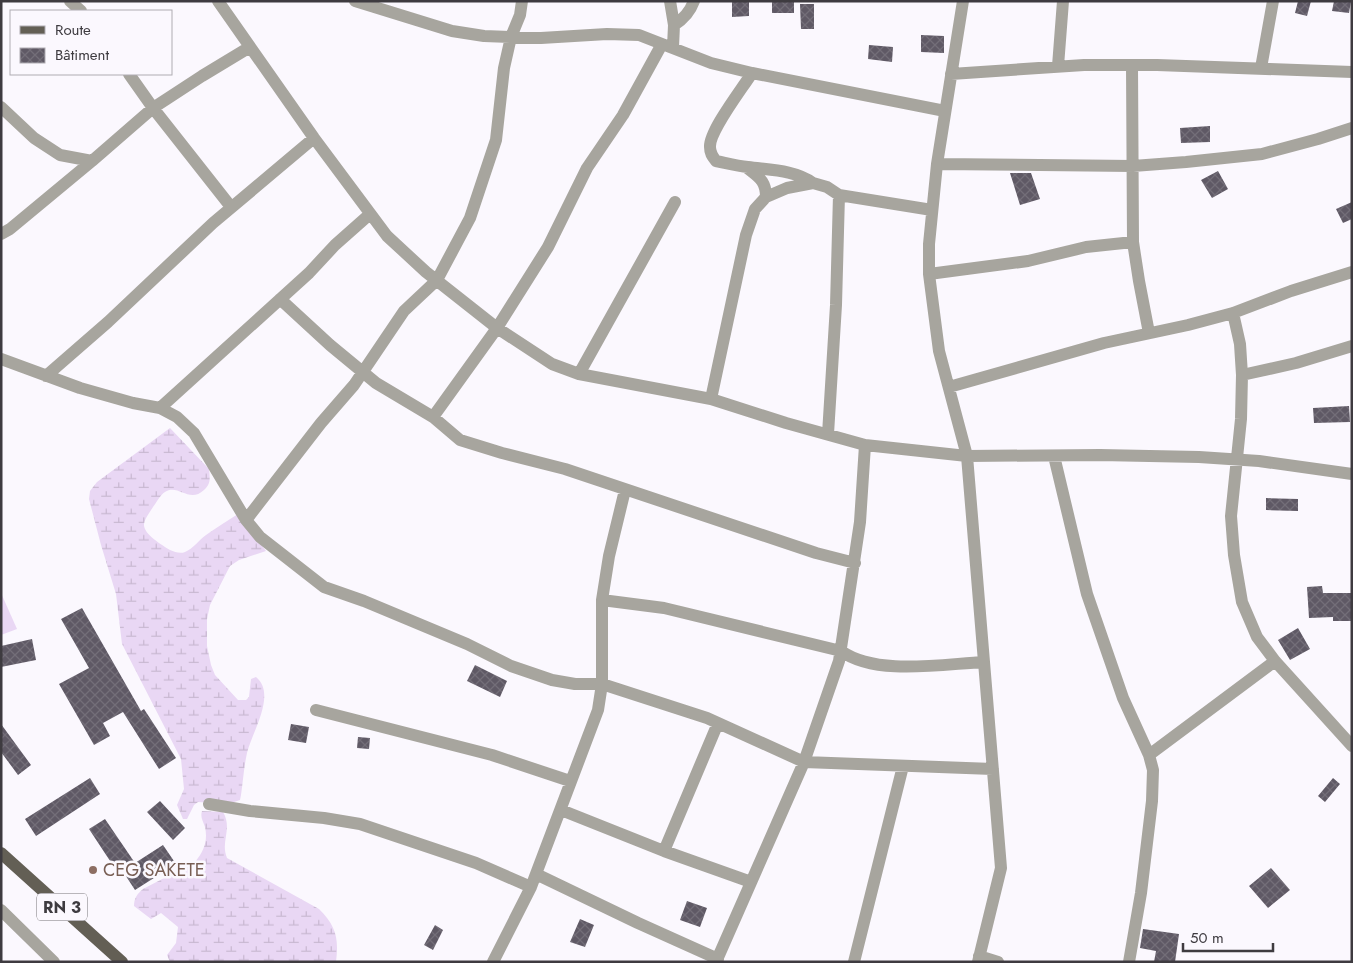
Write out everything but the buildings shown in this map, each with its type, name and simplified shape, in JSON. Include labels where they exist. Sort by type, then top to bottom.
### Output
[{"type":"main road","name":"RN 3","points":[[1,852],[122,962]]},
{"type":"street","points":[[70,1],[80,10]]},
{"type":"street","points":[[218,1],[314,138],[387,236],[437,280],[497,328],[552,364],[578,374],[711,399],[786,423],[865,444],[967,456],[1100,455],[1259,461],[1352,474]]},
{"type":"street","points":[[355,1],[452,31],[484,36],[541,38],[607,34],[639,35],[711,63],[752,73],[945,111]]},
{"type":"street","points":[[246,520],[321,423],[354,385],[404,311],[437,280],[470,218],[496,140],[504,68],[511,37],[520,15],[522,1]]},
{"type":"street","points":[[433,417],[497,328],[548,247],[587,168],[668,46],[674,25],[670,1]]},
{"type":"street","points":[[674,25],[682,20],[691,10],[694,1]]},
{"type":"street","points":[[963,1],[937,164],[929,244],[929,274],[939,351],[967,456],[1001,868],[979,959],[998,962]]},
{"type":"street","points":[[1058,66],[1063,1]]},
{"type":"street","points":[[1261,68],[1273,1]]},
{"type":"street","points":[[1,234],[10,229],[153,108],[250,47]]},
{"type":"street","points":[[951,74],[1058,66],[1132,65],[1352,72]]},
{"type":"street","points":[[1132,65],[1133,242],[1149,333]]},
{"type":"street","points":[[752,73],[713,133],[710,145],[711,154],[716,161],[746,167],[772,169],[804,176],[813,183],[827,187],[839,195],[932,210]]},
{"type":"street","points":[[130,75],[153,108],[231,207]]},
{"type":"street","points":[[1,107],[34,138],[60,155],[92,161]]},
{"type":"street","points":[[937,164],[1133,166],[1186,162],[1262,154],[1352,128]]},
{"type":"street","points":[[46,376],[115,316],[231,207],[314,138]]},
{"type":"street","points":[[746,167],[762,180],[766,187],[766,197]]},
{"type":"street","points":[[711,399],[746,235],[755,209],[766,197],[787,188],[813,183]]},
{"type":"street","points":[[828,434],[836,305],[839,195]]},
{"type":"street","points":[[578,374],[675,202]]},
{"type":"street","points":[[160,408],[309,273],[335,245],[370,214]]},
{"type":"street","points":[[929,274],[1028,260],[1086,247],[1133,242]]},
{"type":"street","points":[[949,387],[1094,346],[1233,313],[1352,272]]},
{"type":"street","points":[[280,299],[330,345],[376,383],[433,417],[460,440],[565,469],[816,553],[855,563]]},
{"type":"street","points":[[1233,313],[1240,344],[1242,375],[1238,460],[1231,516],[1234,555],[1242,602],[1257,637],[1275,661],[1352,746]]},
{"type":"street","points":[[1242,375],[1296,363],[1352,346]]},
{"type":"street","points":[[1,359],[80,388],[124,401],[160,408],[177,417],[194,433],[246,520],[260,537],[324,587],[364,600],[467,644],[511,666],[552,680],[575,684],[602,684],[718,723],[804,762],[993,768]]},
{"type":"street","points":[[536,874],[717,960],[804,762],[835,676],[841,651],[855,563],[860,522],[865,444]]},
{"type":"street","points":[[1054,456],[1087,594],[1123,698],[1149,755],[1153,770],[1152,801],[1141,894],[1129,962]]},
{"type":"street","points":[[494,962],[531,887],[598,710],[602,684],[602,600],[609,556],[625,490]]},
{"type":"street","points":[[602,600],[664,608],[841,651],[852,658],[871,663],[905,666],[984,662]]},
{"type":"street","points":[[1149,755],[1275,661]]},
{"type":"street","points":[[316,710],[492,755],[570,781]]},
{"type":"street","points":[[664,851],[718,723]]},
{"type":"street","points":[[854,962],[903,766]]},
{"type":"street","points":[[210,804],[250,811],[324,818],[360,824],[476,863],[531,887]]},
{"type":"street","points":[[561,810],[664,851],[751,882]]},
{"type":"street","points":[[1,910],[54,962]]},
{"type":"green space","points":[[170,428],[209,469],[210,481],[199,494],[193,495],[174,490],[163,493],[145,520],[144,524],[147,532],[170,550],[183,553],[238,514],[266,551],[239,560],[230,566],[210,605],[207,619],[207,646],[215,675],[238,700],[246,700],[249,697],[251,679],[256,677],[262,684],[264,693],[261,714],[247,753],[240,800],[228,804],[198,802],[194,805],[187,819],[183,819],[177,805],[184,789],[181,759],[122,644],[116,594],[89,499],[90,491],[97,482]]},
{"type":"green space","points":[[1,593],[17,629],[1,635]]},
{"type":"green space","points":[[202,811],[223,812],[227,824],[225,852],[227,858],[319,909],[325,915],[335,933],[337,946],[336,962],[170,962],[167,955],[176,943],[178,927],[161,913],[151,919],[134,906],[135,901],[143,889],[195,862],[198,858],[203,850],[206,837]]},
{"type":"place","name":"CEG SAKETE","points":[[93,870]]}]
